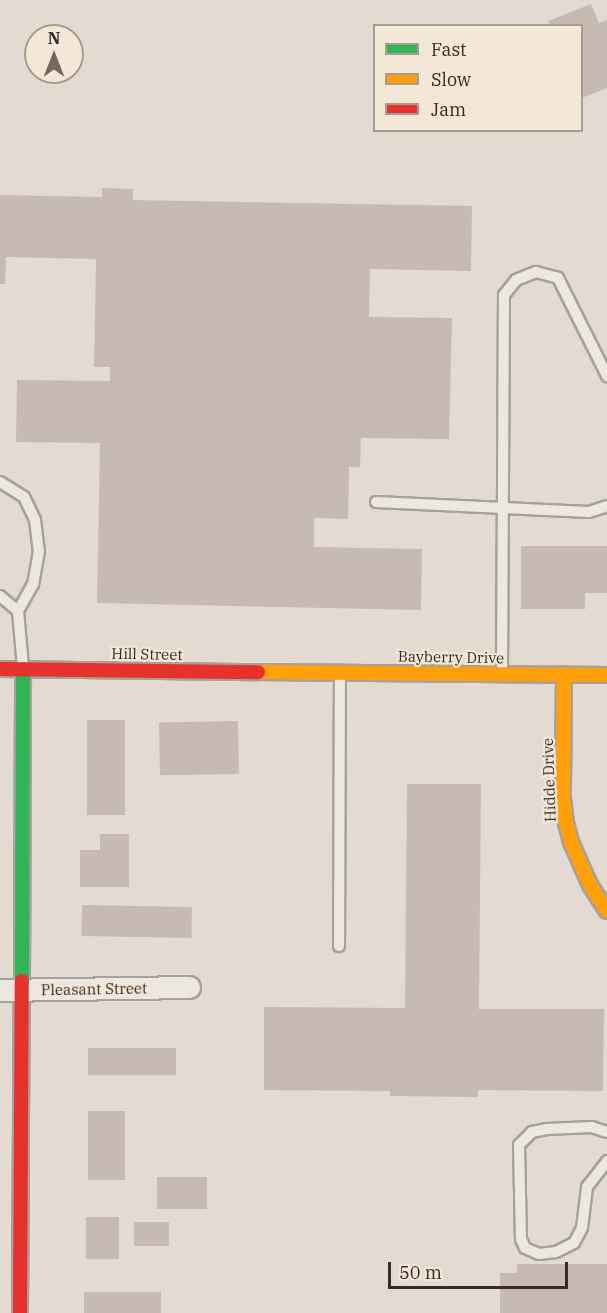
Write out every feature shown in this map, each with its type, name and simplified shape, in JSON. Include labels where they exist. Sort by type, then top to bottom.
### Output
[{"type":"street","name":"Hill Street","points":[[0,669],[294,672]]},
{"type":"street","points":[[20,1313],[23,669]]},
{"type":"street","name":"Bayberry Drive","points":[[294,672],[607,675]]},
{"type":"street","name":"Hidde Drive","points":[[564,674],[563,798],[566,823],[571,843],[590,885],[607,911]]},
{"type":"street","name":"Pleasant Street","points":[[0,990],[189,987]]},
{"type":"lane","points":[[502,674],[504,295],[516,280],[536,272],[558,278],[607,376]]},
{"type":"lane","points":[[0,482],[24,497],[35,520],[39,551],[33,584],[18,611],[23,669]]},
{"type":"lane","points":[[376,502],[589,512],[607,506]]},
{"type":"lane","points":[[0,596],[18,611]]},
{"type":"lane","points":[[339,946],[340,672]]},
{"type":"lane","points":[[607,1132],[592,1127],[547,1129],[532,1132],[519,1145],[521,1239],[525,1248],[538,1254],[556,1252],[574,1243],[582,1228],[587,1187],[607,1161]]},
{"type":"building","points":[[591,4],[599,23],[607,20],[607,88],[583,98],[583,24],[549,24],[548,21]]},
{"type":"building","points":[[102,188],[133,189],[133,200],[472,206],[471,271],[370,269],[369,317],[452,318],[449,439],[361,438],[360,467],[349,467],[348,519],[314,518],[314,547],[422,549],[421,610],[97,603],[100,443],[16,442],[17,380],[110,381],[110,367],[94,367],[96,259],[6,257],[5,284],[0,284],[0,195],[102,197]]},
{"type":"building","points":[[521,546],[607,546],[607,593],[585,593],[585,609],[521,609]]},
{"type":"building","points":[[87,720],[125,720],[125,815],[87,815]]},
{"type":"building","points":[[238,721],[239,774],[160,775],[159,722]]},
{"type":"building","points":[[407,784],[481,784],[479,1009],[604,1009],[603,1091],[478,1090],[478,1097],[390,1096],[390,1091],[264,1090],[264,1007],[405,1008]]},
{"type":"building","points":[[100,834],[129,834],[129,887],[80,887],[80,850],[100,850]]},
{"type":"building","points":[[82,905],[192,907],[191,938],[81,936]]},
{"type":"building","points":[[88,1048],[176,1048],[176,1075],[88,1075]]},
{"type":"building","points":[[88,1111],[125,1111],[125,1180],[88,1180]]},
{"type":"building","points":[[157,1177],[207,1177],[207,1209],[157,1209]]},
{"type":"building","points":[[86,1217],[119,1217],[119,1259],[86,1259]]},
{"type":"building","points":[[134,1222],[169,1222],[169,1246],[134,1246]]},
{"type":"building","points":[[517,1264],[607,1264],[607,1313],[500,1313],[500,1273],[517,1273]]},
{"type":"building","points":[[84,1292],[161,1292],[161,1313],[84,1313]]},
{"type":"traffic: fast","points":[[22,981],[23,669]]},
{"type":"traffic: slow","points":[[258,672],[607,675]]},
{"type":"traffic: slow","points":[[564,674],[563,798],[566,823],[571,842],[590,885],[607,911]]},
{"type":"traffic: jam","points":[[0,669],[258,672]]},
{"type":"traffic: jam","points":[[20,1313],[22,981]]}]
